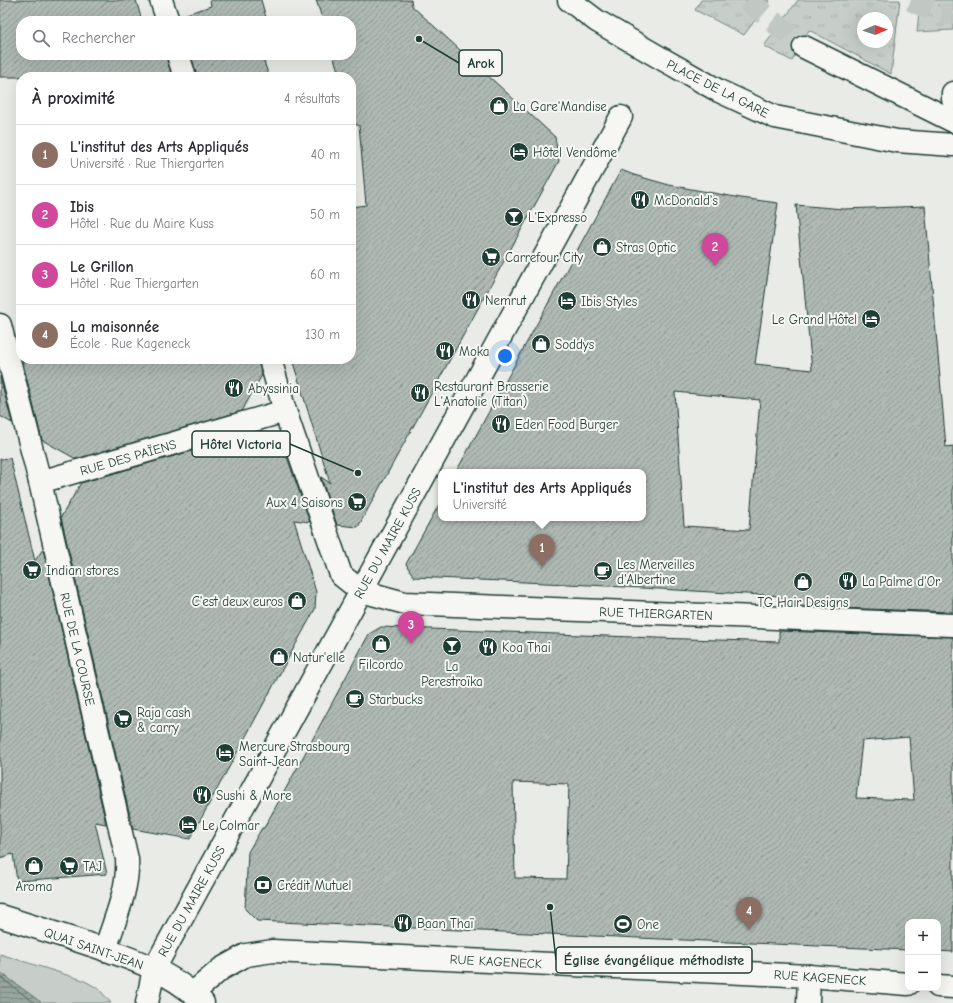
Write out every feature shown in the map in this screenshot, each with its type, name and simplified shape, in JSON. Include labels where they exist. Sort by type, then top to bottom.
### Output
[{"type":"street","points":[[161,0],[166,16]]},
{"type":"street","name":"PLACE DE LA GARE","points":[[569,0],[597,21],[657,56],[719,91],[775,117],[897,141],[953,145]]},
{"type":"street","points":[[804,47],[953,121]]},
{"type":"street","points":[[180,60],[183,72]]},
{"type":"street","points":[[953,94],[953,99]]},
{"type":"street","name":"RUE DU MAIRE KUSS","points":[[147,1003],[154,969],[621,117]]},
{"type":"street","name":"RUE DE LA COURSE","points":[[0,324],[40,482],[127,859],[128,872],[126,885],[105,950]]},
{"type":"street","points":[[271,364],[285,411],[341,575],[361,591]]},
{"type":"street","name":"RUE DES PAÏENS","points":[[40,482],[285,411]]},
{"type":"street","name":"RUE THIERGARTEN","points":[[361,591],[405,603],[953,625]]},
{"type":"street","name":"QUAI SAINT-JEAN","points":[[0,916],[105,950],[154,969],[198,998]]},
{"type":"street","name":"RUE KAGENECK","points":[[198,998],[221,969],[246,954],[273,951],[809,976],[905,984]]},
{"type":"street","points":[[808,1003],[809,976]]},
{"type":"street","points":[[941,986],[953,987]]},
{"type":"green space","points":[[701,0],[770,0],[744,35],[695,10]]},
{"type":"green space","points":[[798,0],[900,0],[891,74],[809,30],[792,61],[764,46]]},
{"type":"green space","points":[[920,0],[953,0],[953,30],[917,32]]},
{"type":"green space","points":[[0,954],[83,980],[99,989],[111,1003],[42,1003],[0,972]]},
{"type":"water","points":[[0,972],[42,1003],[0,1003]]},
{"type":"building","points":[[0,0],[136,0],[141,16],[16,16],[16,60],[167,60],[171,72],[16,72],[16,77],[0,77]]},
{"type":"building","points":[[210,0],[261,0],[266,16],[180,16],[211,6]]},
{"type":"building","points":[[316,0],[411,0],[412,6],[555,137],[559,161],[358,527],[337,525],[321,477],[330,483],[294,364],[356,364],[356,206],[366,205],[359,125],[356,125],[356,72],[338,72],[335,60],[356,60],[356,16],[321,16]]},
{"type":"building","points":[[192,60],[264,60],[267,72],[196,72]]},
{"type":"building","points":[[621,170],[669,185],[778,203],[755,364],[812,370],[796,205],[844,209],[925,206],[946,447],[953,446],[953,612],[780,606],[781,596],[414,577],[406,564],[438,506],[438,521],[646,521],[646,469],[458,469]],"holes":[[[675,392],[760,400],[749,530],[684,526]]]},
{"type":"building","points":[[23,364],[259,364],[262,375],[242,411],[76,459],[42,440]]},
{"type":"building","points":[[0,376],[12,423],[0,416]]},
{"type":"building","points":[[250,434],[287,457],[310,522],[294,520],[316,592],[315,609],[190,839],[133,829],[61,517],[81,483]]},
{"type":"building","points":[[10,458],[35,561],[43,549],[106,824],[95,822],[107,874],[17,881],[13,854],[0,858],[0,459]]},
{"type":"building","points":[[381,627],[779,642],[779,631],[953,637],[953,952],[941,951],[941,919],[905,919],[905,950],[257,921],[245,909],[248,852],[262,828],[264,828],[369,634]],"holes":[[[909,737],[914,800],[856,798],[862,741]],[[513,782],[569,784],[566,879],[515,878]]]},
{"type":"tunnel","points":[[747,0],[804,47]]},
{"type":"tunnel","points":[[911,0],[940,14],[953,14]]},
{"type":"place","name":"Arok","points":[[419,39]]},
{"type":"place","name":"La Gare'Mandise","points":[[499,106]]},
{"type":"place","name":"Hôtel Vendôme","points":[[519,152]]},
{"type":"place","name":"McDonald's","points":[[640,200]]},
{"type":"place","name":"L'Expresso","points":[[514,217]]},
{"type":"place","name":"Stras Optic","points":[[602,247]]},
{"type":"place","name":"Carrefour City","points":[[491,257]]},
{"type":"place","name":"Ibis","points":[[715,266]]},
{"type":"place","name":"Nemrut","points":[[471,300]]},
{"type":"place","name":"Ibis Styles","points":[[567,301]]},
{"type":"place","name":"Le Grand Hôtel","points":[[871,319]]},
{"type":"place","name":"Soddys","points":[[541,344]]},
{"type":"place","name":"Moka","points":[[445,351]]},
{"type":"place","name":"Abyssinia","points":[[234,388]]},
{"type":"place","name":"Restaurant Brasserie L'Anatolie (Titan)","points":[[420,393]]},
{"type":"place","name":"Eden Food Burger","points":[[501,424]]},
{"type":"place","name":"Hôtel Victoria","points":[[358,473]]},
{"type":"place","name":"Aux 4 Saisons","points":[[357,502]]},
{"type":"place","name":"L'institut des Arts Appliqués","points":[[542,567]]},
{"type":"place","name":"Indian stores","points":[[32,570]]},
{"type":"place","name":"Les Merveilles d'Albertine","points":[[603,571]]},
{"type":"place","name":"La Palme d'Or","points":[[848,581]]},
{"type":"place","name":"TG Hair Designs","points":[[803,582]]},
{"type":"place","name":"C'est deux euros","points":[[297,601]]},
{"type":"place","name":"Filcordo","points":[[381,644]]},
{"type":"place","name":"Le Grillon","points":[[411,644]]},
{"type":"place","name":"La Perestroïka","points":[[452,646]]},
{"type":"place","name":"Koa Thai","points":[[488,647]]},
{"type":"place","name":"Natur'elle","points":[[279,657]]},
{"type":"place","name":"Starbucks","points":[[355,699]]},
{"type":"place","name":"Raja cash & carry","points":[[123,719]]},
{"type":"place","name":"Mercure Strasbourg Saint-Jean","points":[[225,753]]},
{"type":"place","name":"Sushi & More","points":[[202,795]]},
{"type":"place","name":"Le Colmar","points":[[188,825]]},
{"type":"place","name":"Aroma","points":[[34,866]]},
{"type":"place","name":"TAJ","points":[[69,866]]},
{"type":"place","name":"Crédit Mutuel","points":[[263,885]]},
{"type":"place","name":"Église évangélique méthodiste","points":[[550,907]]},
{"type":"place","name":"Baan Thaï","points":[[403,923]]},
{"type":"place","name":"One","points":[[623,924]]},
{"type":"place","name":"La maisonnée","points":[[749,930]]}]
